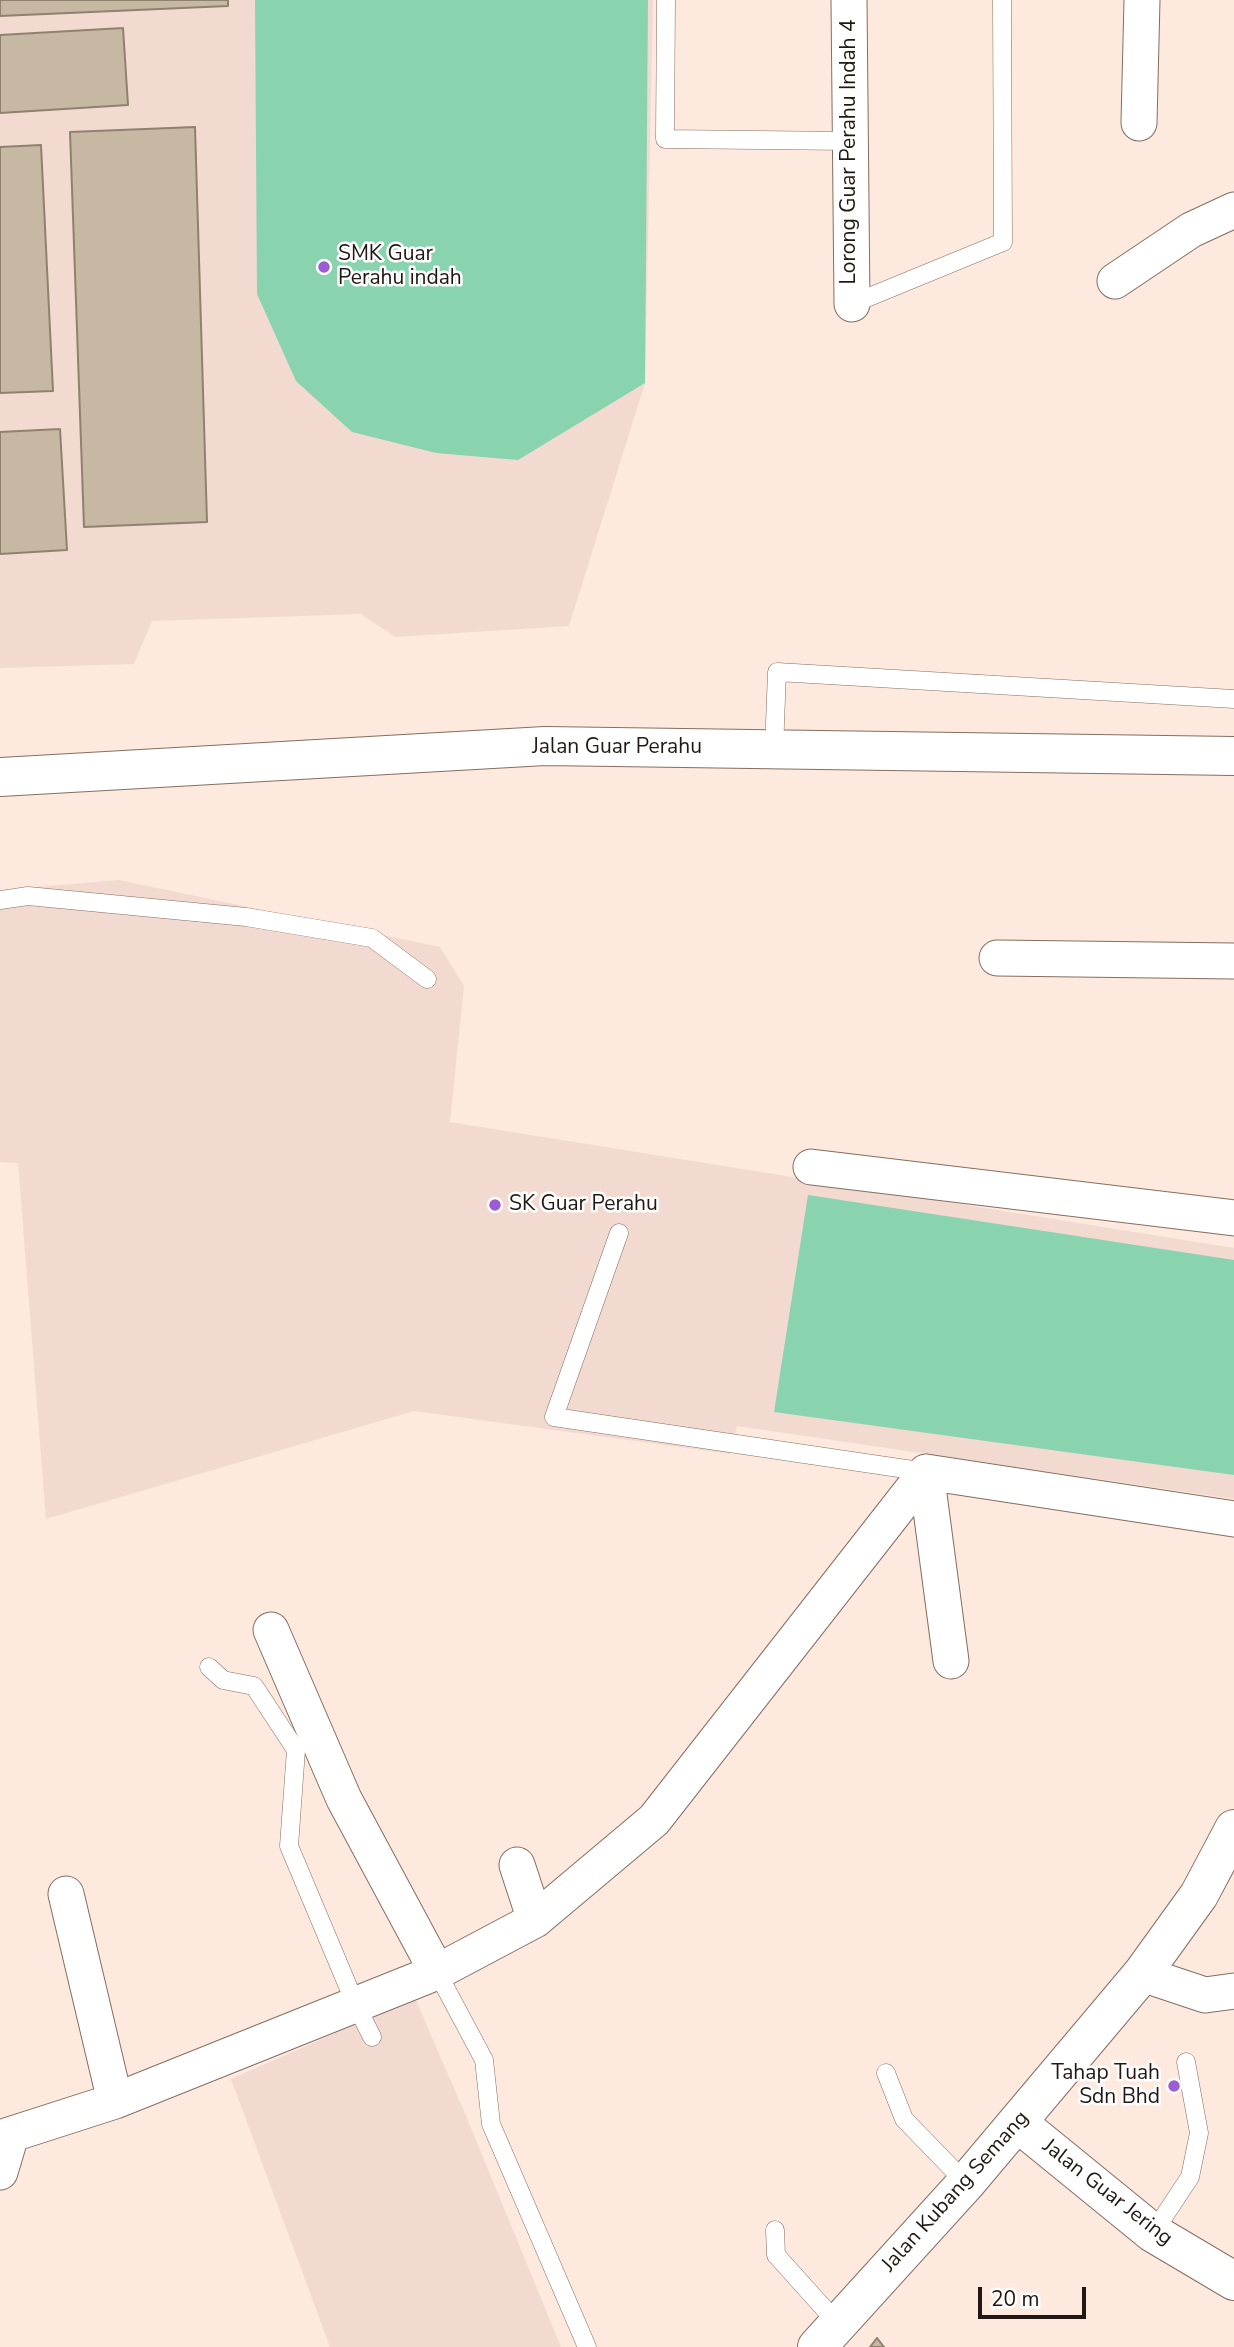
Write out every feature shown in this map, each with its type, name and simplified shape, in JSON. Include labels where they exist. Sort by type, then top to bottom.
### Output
[{"type":"street","name":"Lorong Guar Perahu Indah 4","points":[[849,0],[852,303]]},
{"type":"street","points":[[1139,123],[1142,0]]},
{"type":"street","points":[[1115,281],[1191,230],[1234,210]]},
{"type":"street","name":"Jalan Guar Perahu","points":[[0,777],[545,747],[1234,756]]},
{"type":"street","points":[[996,958],[1234,961]]},
{"type":"street","points":[[811,1167],[1234,1218]]},
{"type":"street","points":[[926,1472],[1234,1519]]},
{"type":"street","points":[[926,1472],[951,1661]]},
{"type":"street","points":[[0,2172],[6,2137],[115,2101],[437,1972],[535,1920],[654,1820],[926,1472]]},
{"type":"street","points":[[271,1630],[344,1799],[437,1972]]},
{"type":"street","name":"Jalan Kubang Semang","points":[[827,2335],[966,2183],[1142,1974],[1199,1895],[1234,1829]]},
{"type":"street","points":[[517,1865],[535,1920]]},
{"type":"street","points":[[66,1894],[115,2101]]},
{"type":"street","points":[[1142,1974],[1205,1996],[1234,1991]]},
{"type":"street","name":"Jalan Guar Jering","points":[[1018,2123],[1153,2234],[1234,2281]]},
{"type":"lane","points":[[666,0],[665,139],[849,141]]},
{"type":"lane","points":[[852,303],[1003,242],[1002,0]]},
{"type":"lane","points":[[774,750],[777,672],[1234,699]]},
{"type":"lane","points":[[0,900],[28,896],[246,917],[372,938],[427,979]]},
{"type":"lane","points":[[619,1233],[554,1417],[926,1472]]},
{"type":"lane","points":[[209,1667],[223,1680],[254,1686],[296,1750],[289,1846],[372,2037]]},
{"type":"lane","points":[[437,1972],[484,2060],[491,2124],[587,2347]]},
{"type":"lane","points":[[1153,2234],[1190,2177],[1199,2133],[1186,2062]]},
{"type":"lane","points":[[886,2073],[904,2119],[966,2183]]},
{"type":"lane","points":[[775,2230],[776,2255],[827,2335]]},
{"type":"shaded area","name":"SMK Guar Perahu indah","points":[[0,0],[653,0],[645,383],[569,626],[395,637],[361,614],[152,621],[134,664],[0,668]]},
{"type":"shaded area","name":"SK Guar Perahu","points":[[119,880],[440,947],[464,986],[450,1122],[1234,1248],[1234,1499],[737,1426],[730,1454],[414,1411],[46,1519],[18,1163],[0,1162],[0,890]]},
{"type":"shaded area","points":[[415,1998],[561,2347],[330,2347],[231,2079]]},
{"type":"green space","points":[[255,0],[648,0],[645,383],[518,460],[436,453],[352,432],[296,381],[257,294]]},
{"type":"green space","points":[[808,1195],[1234,1260],[1234,1475],[774,1412]]},
{"type":"building","points":[[0,0],[228,0],[228,6],[0,16]]},
{"type":"building","points":[[123,28],[128,105],[0,113],[0,35]]},
{"type":"building","points":[[195,127],[207,522],[84,527],[70,132]]},
{"type":"building","points":[[41,145],[53,391],[0,393],[0,147]]},
{"type":"building","points":[[60,429],[67,550],[0,554],[0,432]]},
{"type":"building","points":[[877,2338],[884,2347],[870,2347]]},
{"type":"place","name":"SMK Guar Perahu indah","points":[[324,267]]},
{"type":"place","name":"SK Guar Perahu","points":[[495,1205]]},
{"type":"place","name":"Tahap Tuah Sdn Bhd","points":[[1174,2086]]}]
